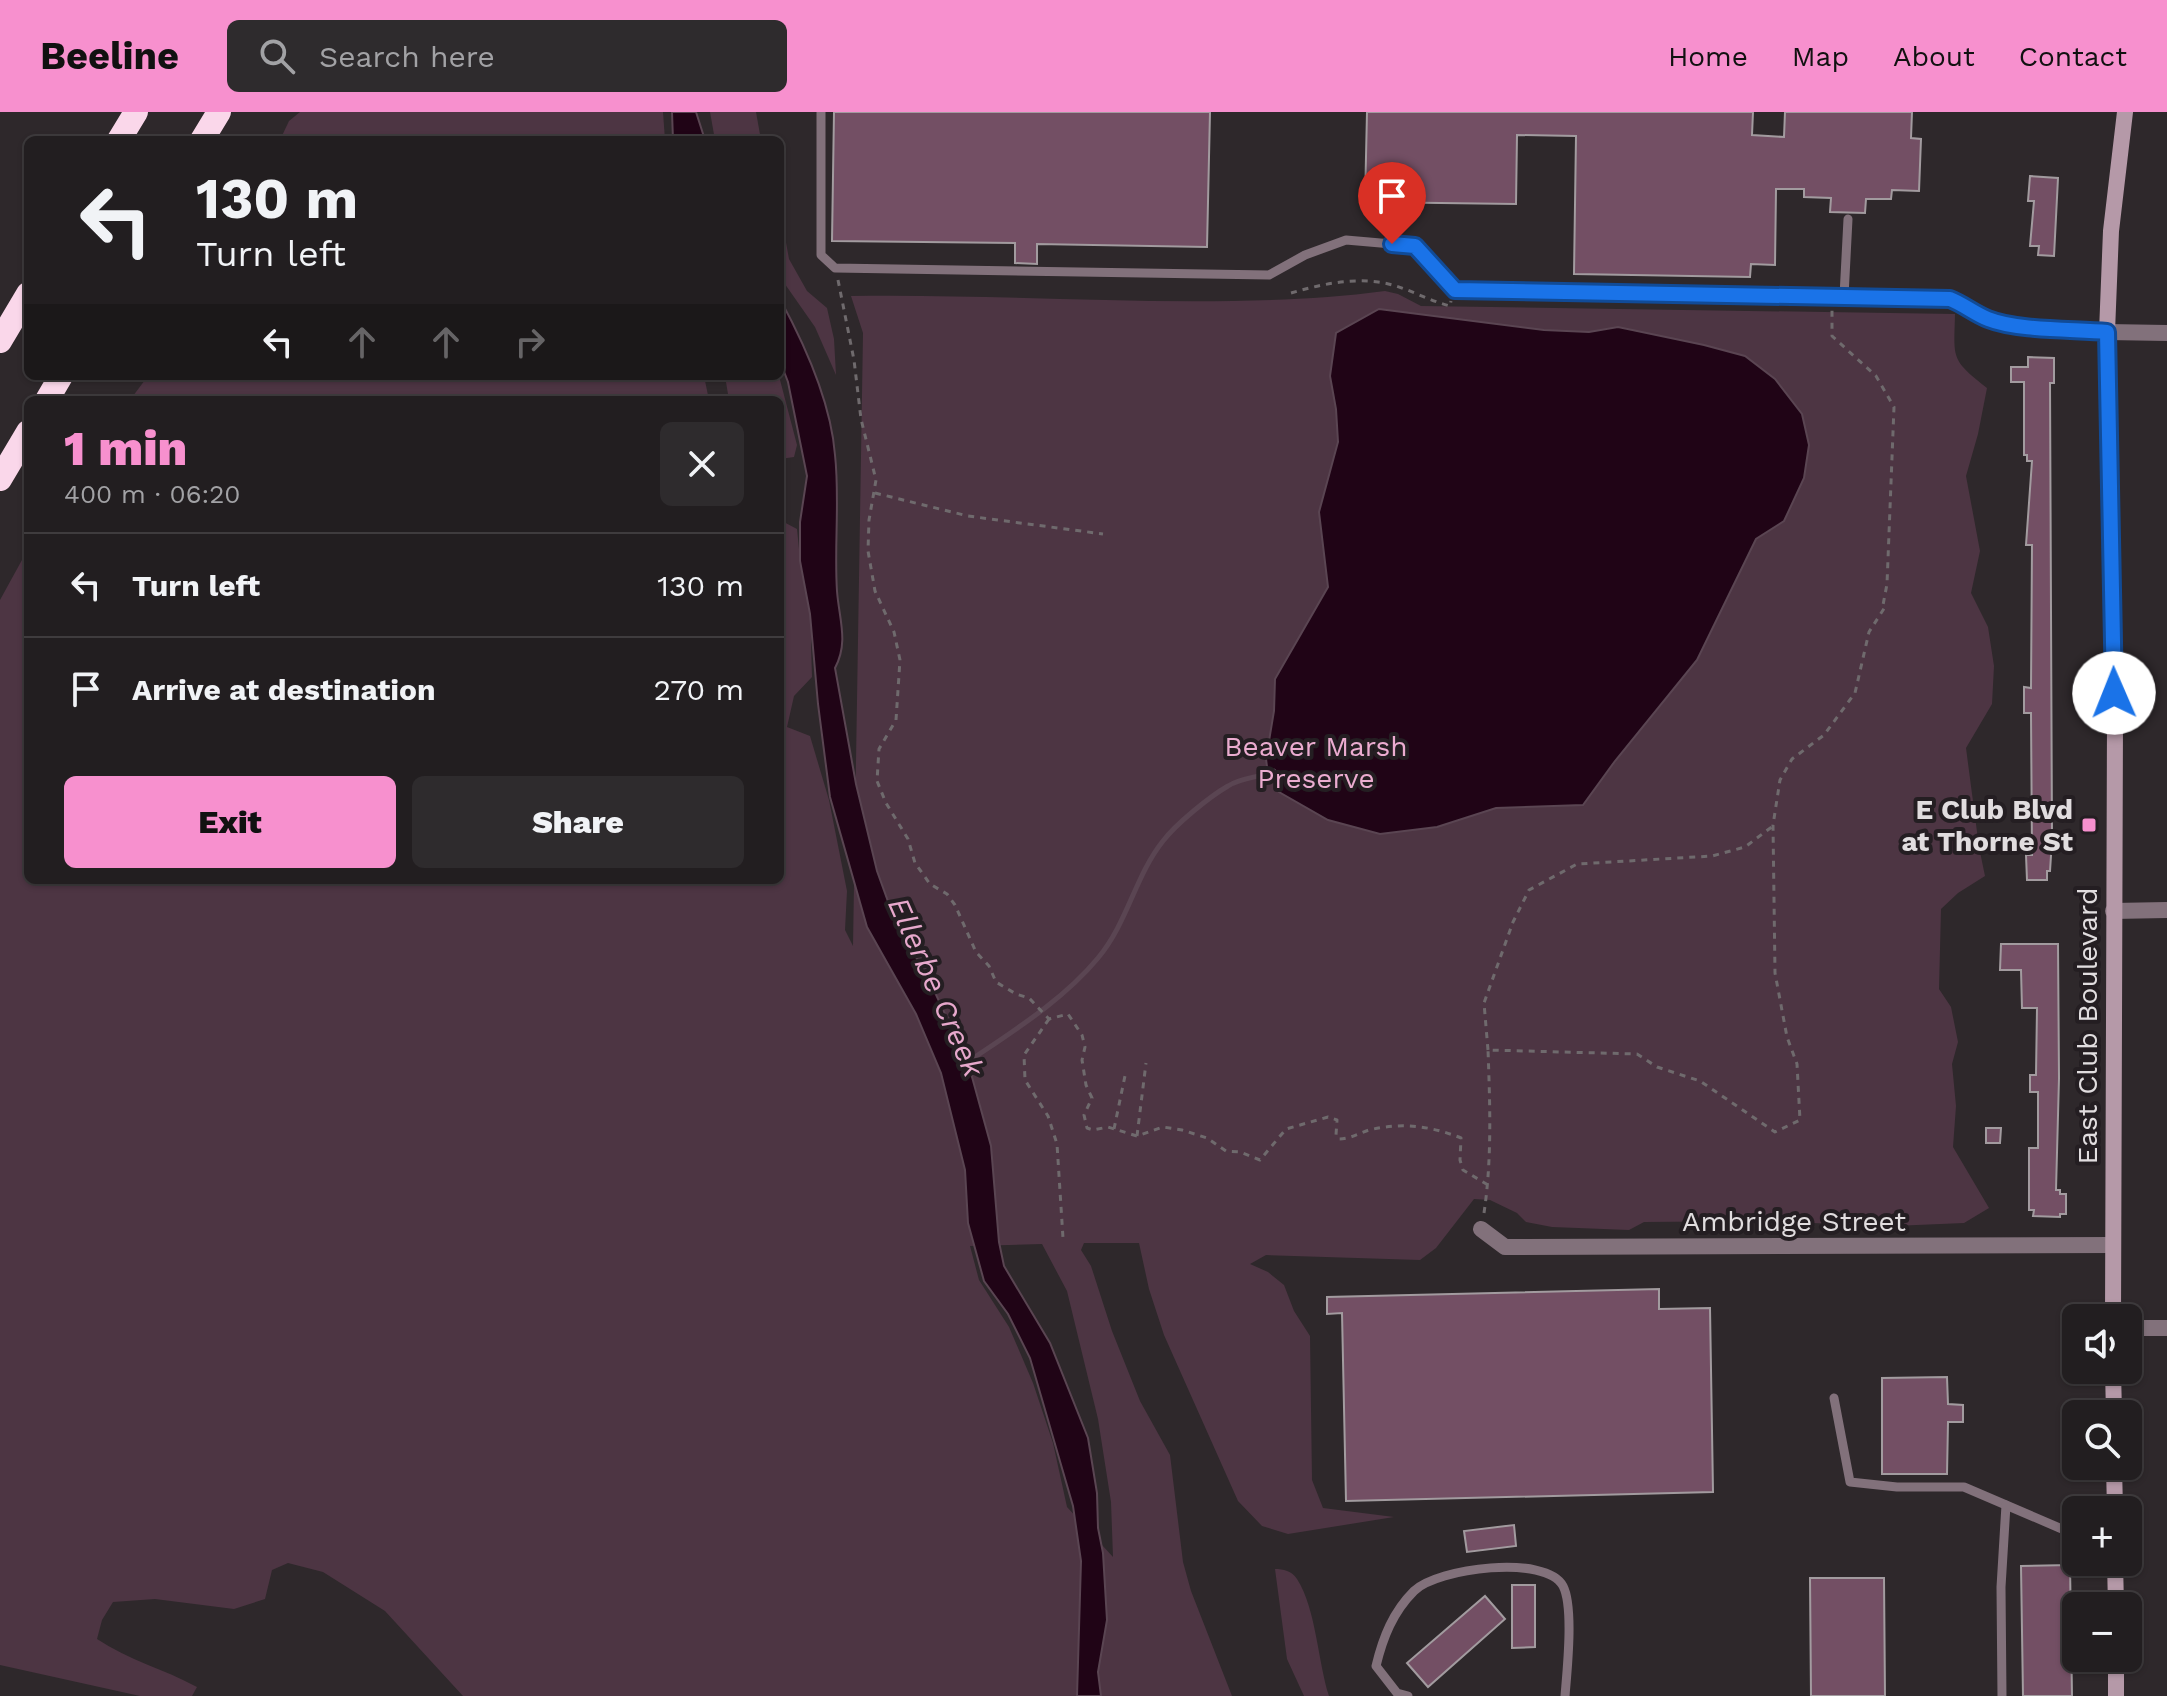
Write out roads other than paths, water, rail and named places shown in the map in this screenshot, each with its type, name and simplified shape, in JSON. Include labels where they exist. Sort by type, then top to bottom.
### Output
[{"type":"highway","points":[[121,136],[136,112]]},
{"type":"highway","points":[[204,136],[219,112]]},
{"type":"highway","points":[[0,341],[24,301]]},
{"type":"highway","points":[[0,479],[24,439]]},
{"type":"street","name":"East Club Boulevard","points":[[2113,1304],[2115,721],[2107,332],[2111,231],[2125,112]]},
{"type":"street","points":[[2107,332],[2167,333]]},
{"type":"street","points":[[2113,911],[2167,910]]},
{"type":"street","name":"Ambridge Street","points":[[1481,1229],[1505,1247],[2113,1245]]},
{"type":"street","points":[[2142,1328],[2167,1328]]},
{"type":"street","points":[[2116,1672],[2116,1696]]},
{"type":"lane","points":[[821,112],[821,255],[835,268],[1269,275],[1305,255],[1346,240],[1415,246],[1455,290],[1950,299],[1987,319],[2005,324],[2107,332]]},
{"type":"lane","points":[[1844,296],[1848,219]]},
{"type":"lane","points":[[1834,1398],[1850,1482],[1897,1487],[1964,1487],[2062,1529]]},
{"type":"lane","points":[[2002,1696],[2001,1587],[2006,1505]]},
{"type":"lane","points":[[1408,1696],[1397,1693],[1376,1666],[1384,1632],[1415,1589],[1448,1573],[1514,1568],[1549,1573],[1563,1586],[1567,1611],[1565,1696]]},
{"type":"waterway","name":"Ellerbe Creek","points":[[960,1061],[975,1057],[1024,1023],[1085,973],[1117,929],[1153,855],[1184,819],[1233,783],[1274,771]]},
{"type":"place","name":"E Club Blvd at Thorne St","points":[[2089,825]]},
{"type":"park label","name":"Beaver Marsh Preserve","points":[[1316,762]]}]
